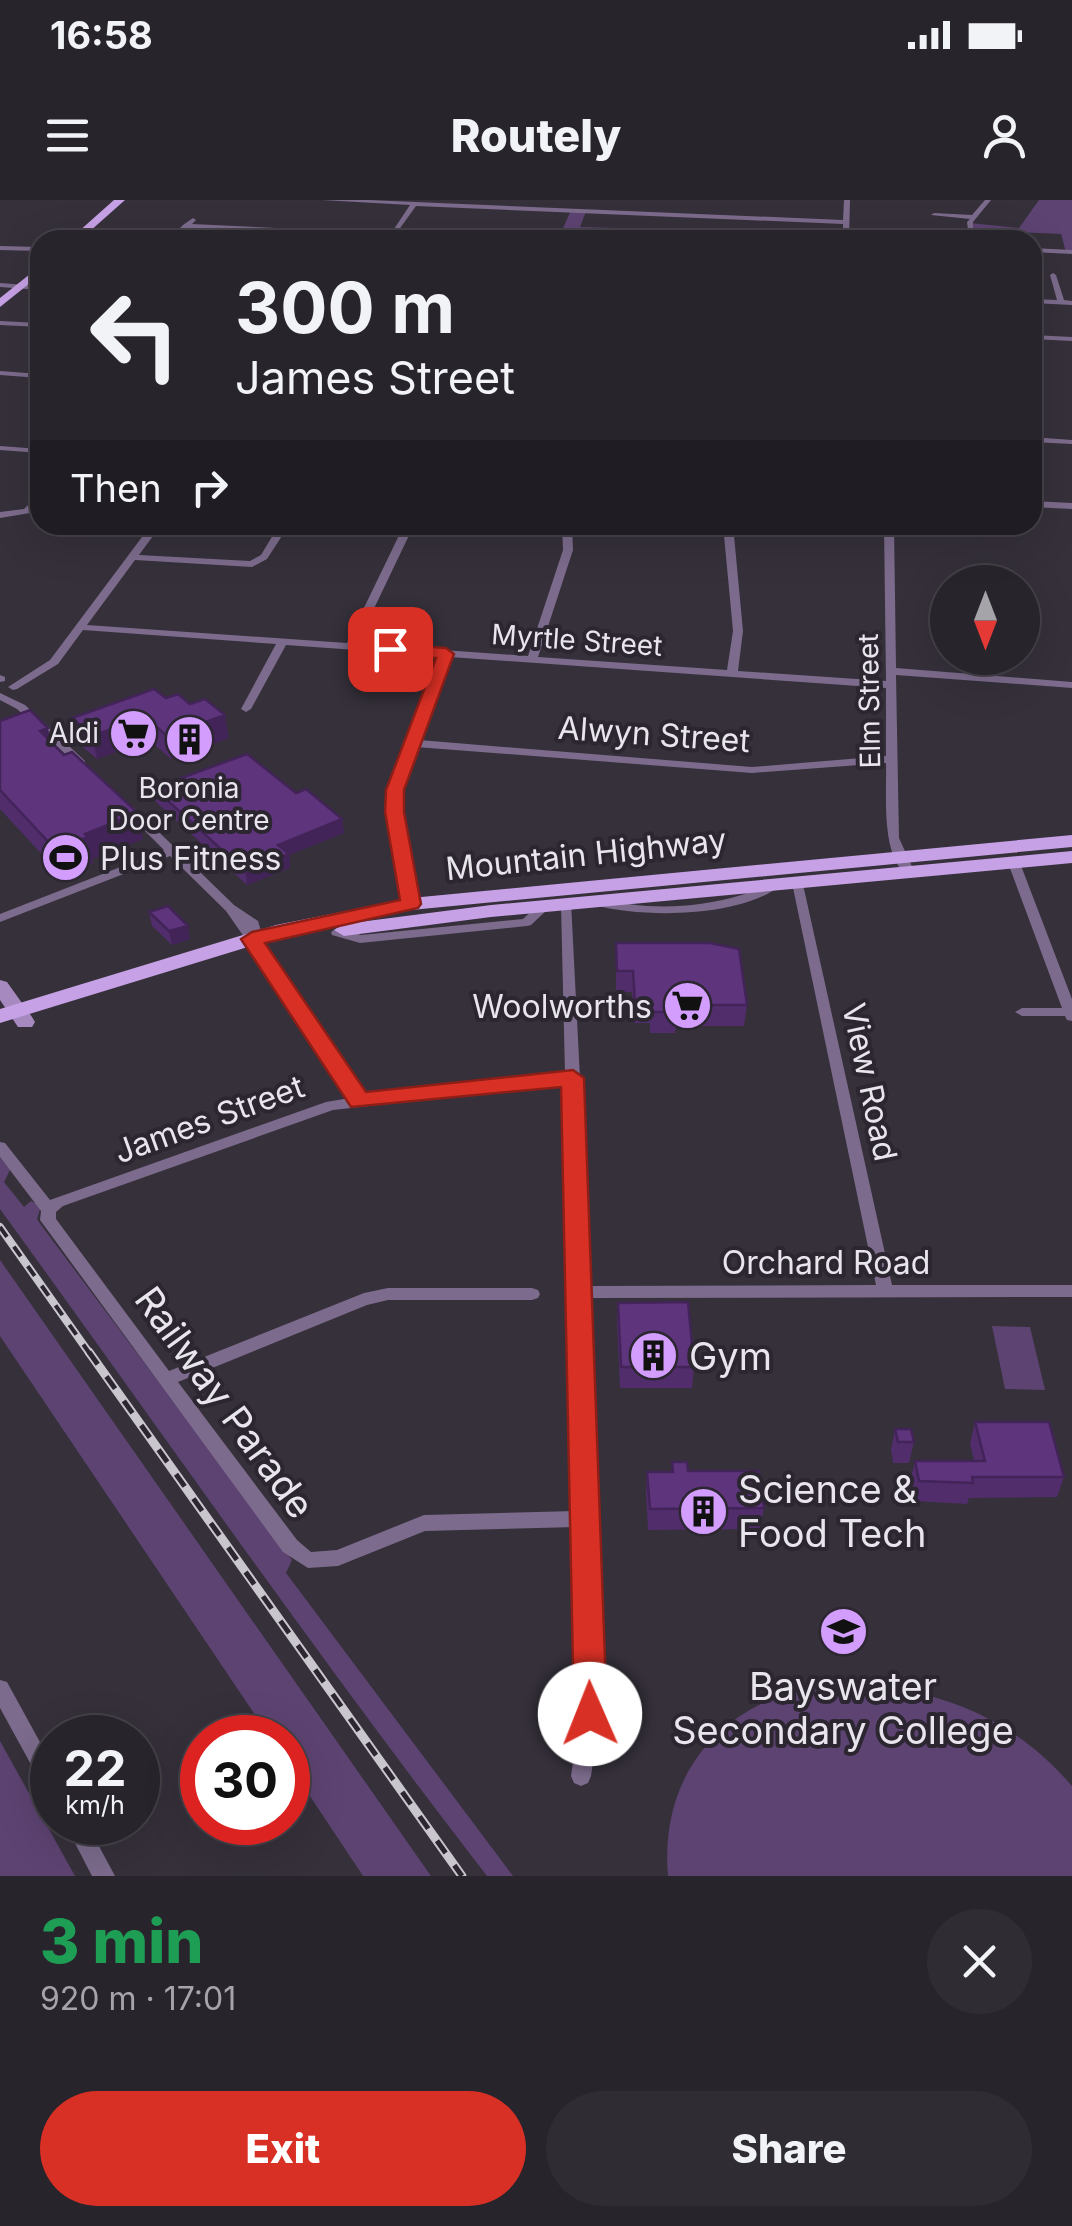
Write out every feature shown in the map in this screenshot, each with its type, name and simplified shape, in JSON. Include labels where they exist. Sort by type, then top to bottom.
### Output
[{"type":"main road","points":[[86,230],[120,200]]},
{"type":"main road","points":[[0,304],[30,278]]},
{"type":"main road","name":"Mountain Highway","points":[[258,942],[544,907],[774,886],[1072,841]]},
{"type":"main road","name":"Mountain Highway","points":[[0,1030],[14,1016],[258,942],[410,904],[905,865],[1072,857]]},
{"type":"main road","points":[[0,986],[14,1016]]},
{"type":"street","points":[[106,200],[120,200]]},
{"type":"street","points":[[325,200],[843,222]]},
{"type":"street","points":[[683,216],[688,200]]},
{"type":"street","points":[[844,230],[848,200]]},
{"type":"street","points":[[971,230],[988,200]]},
{"type":"street","points":[[396,230],[418,203]]},
{"type":"street","points":[[934,215],[975,217]]},
{"type":"street","points":[[182,230],[200,218]]},
{"type":"street","points":[[186,226],[286,230]]},
{"type":"street","points":[[0,248],[30,250]]},
{"type":"street","points":[[1042,251],[1072,252]]},
{"type":"street","points":[[1047,251],[1061,302]]},
{"type":"street","points":[[0,285],[30,287]]},
{"type":"street","points":[[1042,301],[1072,303]]},
{"type":"street","points":[[0,323],[30,324]]},
{"type":"street","points":[[1042,338],[1072,339]]},
{"type":"street","points":[[0,373],[30,375]]},
{"type":"street","points":[[1042,440],[1072,442]]},
{"type":"street","points":[[0,448],[30,450]]},
{"type":"street","points":[[1042,504],[1072,506]]},
{"type":"street","points":[[0,515],[30,508]]},
{"type":"street","points":[[5,682],[42,672],[149,535]]},
{"type":"street","points":[[133,557],[252,564],[264,557],[278,535]]},
{"type":"street","points":[[351,646],[403,535]]},
{"type":"street","points":[[532,660],[568,550],[567,535]]},
{"type":"street","points":[[729,535],[738,631],[732,674]]},
{"type":"street","name":"Elm Street","points":[[889,535],[894,838],[905,865]]},
{"type":"street","name":"Myrtle Street","points":[[80,627],[891,686]]},
{"type":"street","points":[[246,709],[282,642]]},
{"type":"street","points":[[410,904],[394,800],[446,654]]},
{"type":"street","points":[[891,671],[1072,684]]},
{"type":"street","points":[[5,682],[0,695],[21,707],[92,774]]},
{"type":"street","points":[[5,682],[21,707]]},
{"type":"street","name":"Alwyn Street","points":[[413,743],[752,770],[892,759]]},
{"type":"street","points":[[124,804],[230,908],[258,942],[359,1101]]},
{"type":"street","points":[[0,918],[172,851]]},
{"type":"street","points":[[1014,862],[1071,1015],[1022,1012]]},
{"type":"street","name":"View Road","points":[[798,883],[886,1293]]},
{"type":"street","points":[[566,905],[590,1714],[581,1776]]},
{"type":"street","name":"James Street","points":[[49,1210],[58,1202],[288,1119],[359,1101],[573,1078]]},
{"type":"street","name":"Railway Parade","points":[[0,1147],[49,1210],[48,1220],[290,1546],[308,1560],[338,1558],[424,1523],[585,1519]]},
{"type":"street","name":"Orchard Road","points":[[580,1292],[1072,1292]]},
{"type":"street","points":[[169,1378],[364,1299],[388,1294],[532,1294]]},
{"type":"street","points":[[0,1689],[30,1744]]},
{"type":"street","points":[[87,1845],[104,1876]]},
{"type":"shaded area","points":[[1039,200],[1072,200],[1072,252],[1066,252],[1061,234],[1042,233],[1042,230],[971,230],[970,223],[1019,228]]},
{"type":"shaded area","points":[[571,210],[586,211],[580,227],[621,230],[562,230]]},
{"type":"shaded area","points":[[0,1157],[10,1170],[4,1182],[24,1207],[31,1201],[41,1206],[37,1219],[41,1225],[292,1560],[286,1573],[513,1876],[487,1876],[301,1628],[0,1209]]},
{"type":"shaded area","points":[[0,1260],[431,1876],[363,1876],[310,1796],[310,1715],[255,1715],[0,1336]]},
{"type":"shaded area","points":[[992,1326],[1030,1327],[1045,1390],[1005,1389]]},
{"type":"shaded area","points":[[851,1682],[915,1692],[973,1711],[1025,1741],[1049,1762],[1072,1786],[1072,1876],[668,1876],[668,1835],[677,1797],[692,1765],[714,1737],[742,1715],[774,1698],[811,1687]]},
{"type":"shaded area","points":[[0,1741],[30,1795],[30,1845],[58,1845],[75,1876],[0,1876]]},
{"type":"building","points":[[154,689],[166,698],[178,694],[190,704],[205,699],[225,715],[167,736],[145,717],[92,736],[72,718]]},
{"type":"building","points":[[30,710],[48,728],[40,731],[64,755],[72,752],[138,813],[55,849],[0,790],[0,721]]},
{"type":"building","points":[[247,754],[296,793],[306,789],[342,819],[278,845],[289,854],[245,871],[154,788]]},
{"type":"building","points":[[168,906],[188,926],[169,931],[149,912]]},
{"type":"building","name":"Woolworths","points":[[616,943],[710,943],[739,949],[747,1005],[676,1005],[677,1012],[652,1012],[651,1003],[635,1003],[633,971],[617,971]]},
{"type":"building","name":"Gym","points":[[688,1302],[694,1367],[621,1367],[618,1303]]},
{"type":"building","points":[[975,1422],[1049,1422],[1064,1477],[972,1477],[973,1483],[919,1481],[915,1461],[985,1461]]},
{"type":"building","points":[[895,1429],[911,1429],[914,1442],[898,1442]]},
{"type":"building","points":[[672,1462],[687,1462],[688,1471],[759,1471],[764,1508],[650,1509],[647,1472],[673,1472]]},
{"type":"railway","points":[[0,1227],[90,1354]]},
{"type":"railway","points":[[89,1352],[462,1876]]},
{"type":"place","name":"Aldi","points":[[134,733]]},
{"type":"place","name":"Boronia Door Centre","points":[[189,740]]},
{"type":"place","name":"Plus Fitness","points":[[65,858]]},
{"type":"place","name":"Woolworths","points":[[687,1006]]},
{"type":"place","name":"Gym","points":[[654,1356]]},
{"type":"place","name":"Science & Food Tech","points":[[703,1511]]},
{"type":"place","name":"Bayswater Secondary College","points":[[843,1632]]},
{"type":"route","points":[[390,649],[446,654],[395,790],[394,812],[410,904],[338,916],[252,939],[333,1056],[359,1101],[573,1078],[590,1714]]}]
